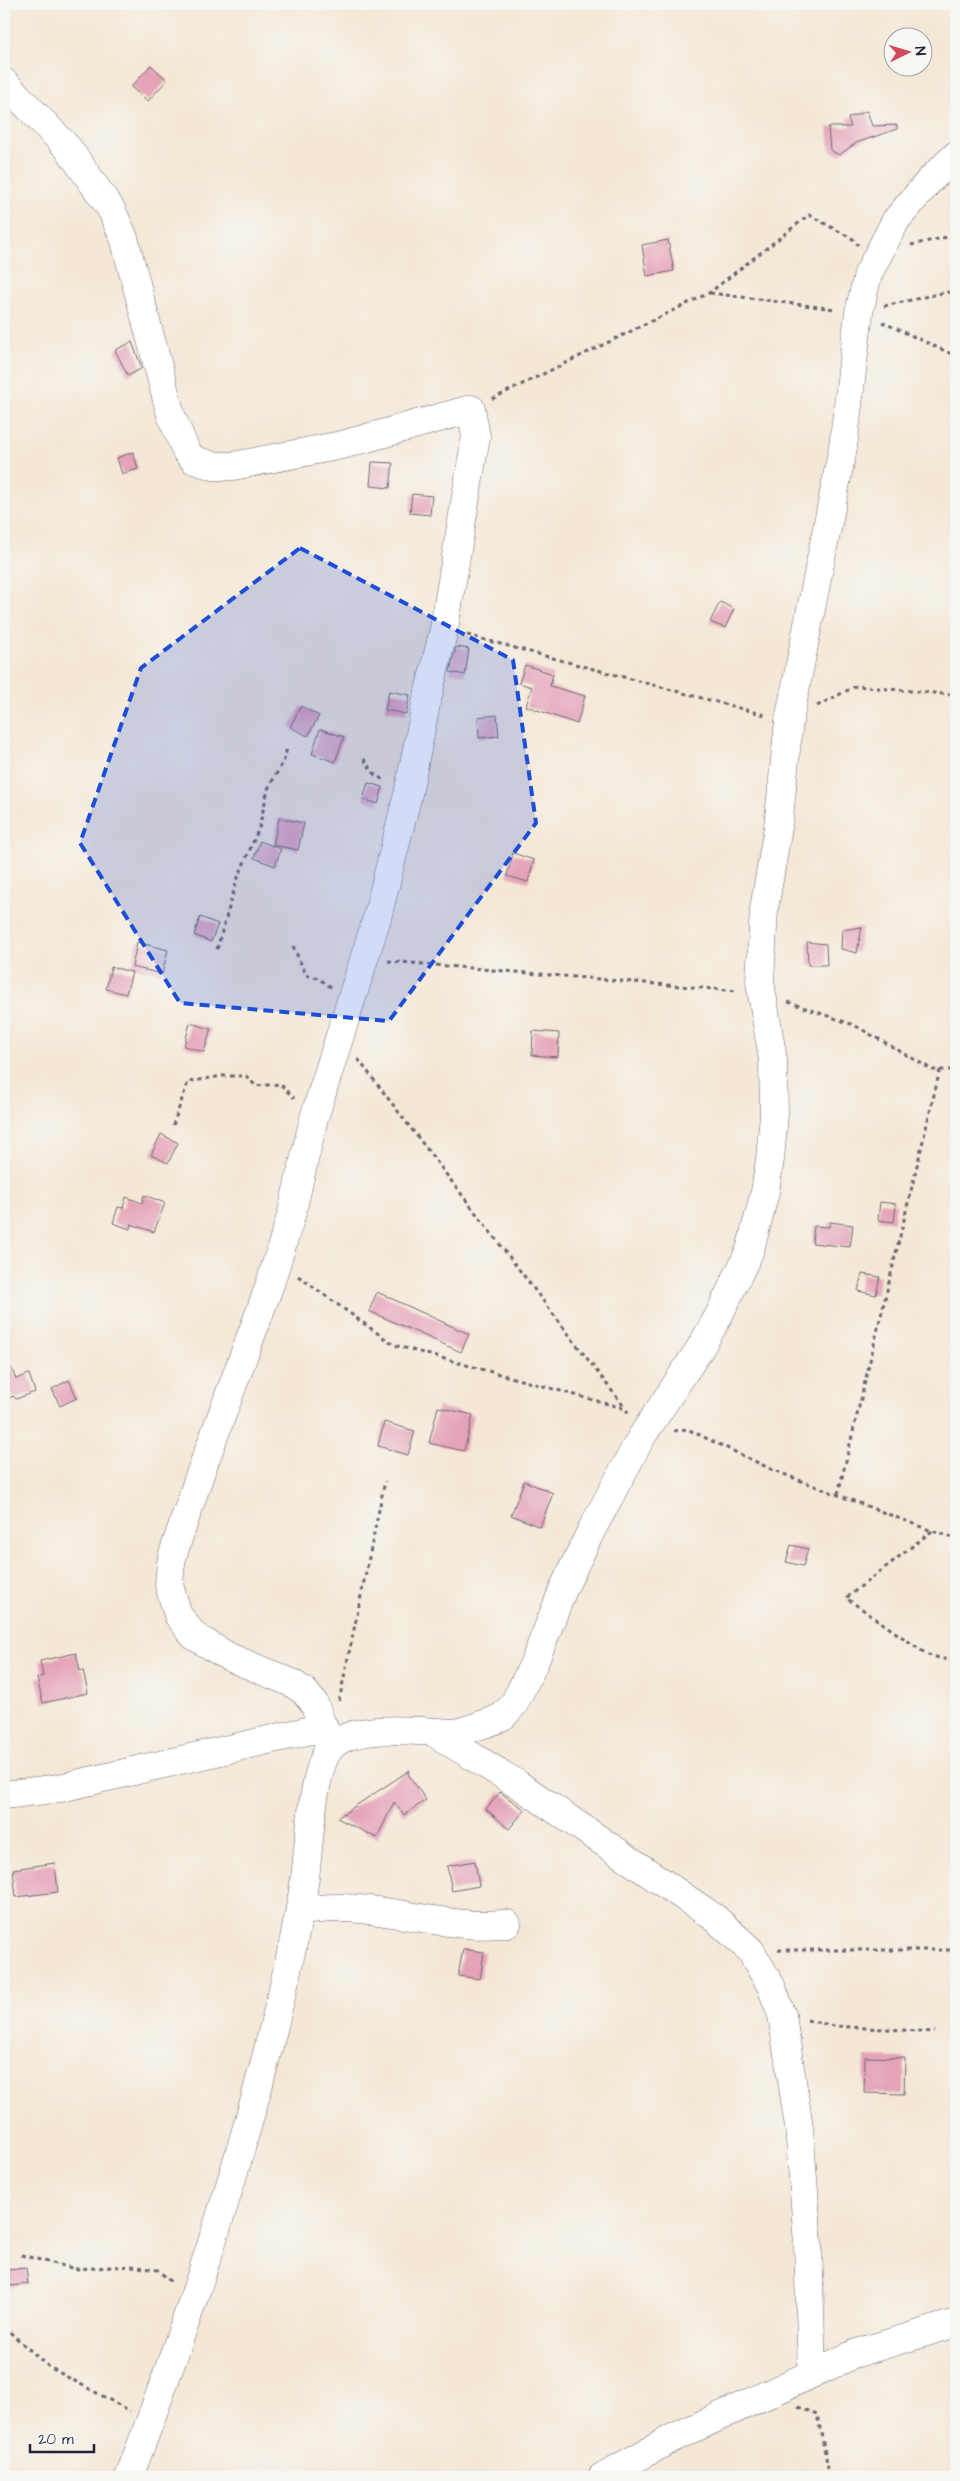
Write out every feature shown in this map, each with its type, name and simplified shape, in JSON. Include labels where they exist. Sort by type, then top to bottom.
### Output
[{"type":"street","points":[[4,82],[68,148],[112,209],[124,238],[171,415],[186,451],[194,460],[214,466],[233,466],[342,445],[471,409],[476,436],[444,629],[390,871],[352,1002],[314,1118],[291,1216],[249,1344],[172,1557],[170,1585],[178,1615],[200,1641],[229,1657],[292,1683],[305,1692],[330,1728],[336,1742],[358,1734],[384,1731],[457,1733],[481,1726],[502,1716],[514,1704],[578,1557],[642,1436],[699,1350],[718,1317],[750,1250],[758,1221],[770,1159],[774,1090],[771,1043],[761,993],[761,937],[778,827],[789,721],[843,447],[859,312],[873,261],[896,220],[931,179],[956,155]]},
{"type":"street","points":[[4,1795],[76,1784],[330,1728]]},
{"type":"street","points":[[128,2477],[150,2422],[210,2252],[240,2157],[300,1912],[318,1779],[330,1728]]},
{"type":"street","points":[[433,1732],[519,1785],[676,1891],[715,1918],[750,1950],[770,1986],[782,2015],[799,2127],[808,2244],[812,2374]]},
{"type":"street","points":[[300,1912],[318,1908],[366,1908],[466,1925],[507,1924]]},
{"type":"street","points":[[602,2477],[673,2438],[857,2354],[956,2323]]},
{"type":"path","points":[[471,409],[709,293],[808,215],[853,239],[873,261]]},
{"type":"path","points":[[909,246],[918,242],[956,236]]},
{"type":"path","points":[[859,312],[947,292],[956,294]]},
{"type":"path","points":[[709,293],[859,312],[956,356]]},
{"type":"path","points":[[444,629],[789,721],[856,686],[956,696]]},
{"type":"path","points":[[217,949],[236,880],[259,828],[268,789],[284,760],[287,748]]},
{"type":"path","points":[[293,946],[306,974],[318,978],[352,1002]]},
{"type":"path","points":[[365,958],[761,993],[854,1025],[934,1070],[956,1070]]},
{"type":"path","points":[[341,1037],[626,1409],[642,1436],[688,1429],[773,1470],[932,1531],[956,1538]]},
{"type":"path","points":[[838,1494],[940,1070]]},
{"type":"path","points":[[173,1125],[188,1082],[222,1076],[246,1076],[256,1086],[280,1084],[314,1118]]},
{"type":"path","points":[[277,1260],[394,1345],[626,1409]]},
{"type":"path","points":[[330,1728],[385,1481]]},
{"type":"path","points":[[932,1531],[846,1598],[928,1655],[956,1662]]},
{"type":"path","points":[[750,1950],[956,1950]]},
{"type":"path","points":[[782,2015],[834,2026],[935,2032]]},
{"type":"path","points":[[20,2256],[75,2269],[131,2266],[158,2270],[192,2302]]},
{"type":"path","points":[[4,2327],[49,2367],[150,2422]]},
{"type":"path","points":[[764,2395],[817,2414],[830,2477]]},
{"type":"highlighted area","points":[[300,548],[513,660],[536,823],[389,1021],[180,1003],[80,843],[141,668]]},
{"type":"building","points":[[151,65],[167,80],[148,101],[131,87]]},
{"type":"building","points":[[867,111],[872,126],[897,125],[897,129],[856,143],[839,155],[830,150],[828,127],[851,127],[848,118]]},
{"type":"building","points":[[668,240],[674,271],[647,276],[642,245]]},
{"type":"building","points":[[132,342],[142,368],[128,376],[115,350]]},
{"type":"building","points":[[133,452],[138,469],[122,474],[117,458]]},
{"type":"building","points":[[372,462],[393,463],[390,488],[370,486]]},
{"type":"building","points":[[412,494],[432,496],[430,515],[410,513]]},
{"type":"building","points":[[720,602],[734,609],[725,628],[710,622]]},
{"type":"building","points":[[456,647],[469,649],[465,675],[450,672]]},
{"type":"building","points":[[525,665],[553,674],[550,686],[585,696],[577,724],[526,706],[532,687],[519,683]]},
{"type":"building","points":[[389,691],[410,695],[406,714],[385,710]]},
{"type":"building","points":[[301,706],[319,716],[308,736],[290,727]]},
{"type":"building","points":[[497,715],[499,736],[479,738],[478,717]]},
{"type":"building","points":[[320,729],[344,737],[335,762],[312,754]]},
{"type":"building","points":[[368,783],[383,787],[378,804],[363,799]]},
{"type":"building","points":[[279,818],[304,823],[298,850],[273,845]]},
{"type":"building","points":[[260,841],[281,849],[275,866],[254,858]]},
{"type":"building","points":[[513,853],[534,860],[528,882],[507,876]]},
{"type":"building","points":[[200,917],[218,924],[211,942],[194,935]]},
{"type":"building","points":[[862,927],[857,953],[841,949],[842,930]]},
{"type":"building","points":[[137,942],[168,950],[162,974],[132,967]]},
{"type":"building","points":[[807,942],[826,944],[827,965],[808,965]]},
{"type":"building","points":[[111,967],[132,972],[126,994],[106,989]]},
{"type":"building","points":[[190,1023],[211,1029],[204,1052],[184,1046]]},
{"type":"building","points":[[533,1031],[559,1033],[558,1057],[532,1055]]},
{"type":"building","points":[[161,1134],[178,1143],[168,1163],[151,1155]]},
{"type":"building","points":[[144,1195],[165,1203],[154,1232],[131,1224],[130,1229],[113,1223],[118,1207],[123,1208],[126,1197],[142,1203]]},
{"type":"building","points":[[880,1202],[896,1204],[894,1222],[878,1220]]},
{"type":"building","points":[[830,1222],[853,1225],[850,1247],[812,1243],[814,1226],[829,1227]]},
{"type":"building","points":[[862,1274],[880,1277],[876,1295],[858,1291]]},
{"type":"building","points":[[377,1292],[469,1334],[461,1352],[369,1311]]},
{"type":"building","points":[[4,1353],[16,1379],[29,1374],[35,1392],[16,1399],[13,1396],[4,1401]]},
{"type":"building","points":[[69,1380],[77,1398],[60,1406],[52,1389]]},
{"type":"building","points":[[438,1407],[473,1415],[464,1451],[429,1443]]},
{"type":"building","points":[[384,1422],[415,1431],[408,1455],[378,1446]]},
{"type":"building","points":[[524,1481],[553,1493],[540,1527],[511,1515]]},
{"type":"building","points":[[791,1545],[808,1549],[803,1566],[786,1562]]},
{"type":"building","points":[[76,1653],[80,1671],[83,1670],[88,1693],[43,1703],[37,1678],[43,1676],[40,1661]]},
{"type":"building","points":[[410,1770],[408,1774],[426,1800],[404,1815],[394,1802],[377,1838],[337,1818]]},
{"type":"building","points":[[500,1792],[525,1810],[509,1829],[486,1809]]},
{"type":"building","points":[[475,1861],[479,1886],[452,1891],[447,1866]]},
{"type":"building","points":[[55,1863],[58,1892],[16,1897],[13,1869]]},
{"type":"building","points":[[463,1949],[484,1952],[480,1979],[458,1976]]},
{"type":"building","points":[[865,2057],[905,2058],[904,2094],[864,2093]]},
{"type":"building","points":[[26,2268],[28,2284],[10,2286],[8,2270]]}]
